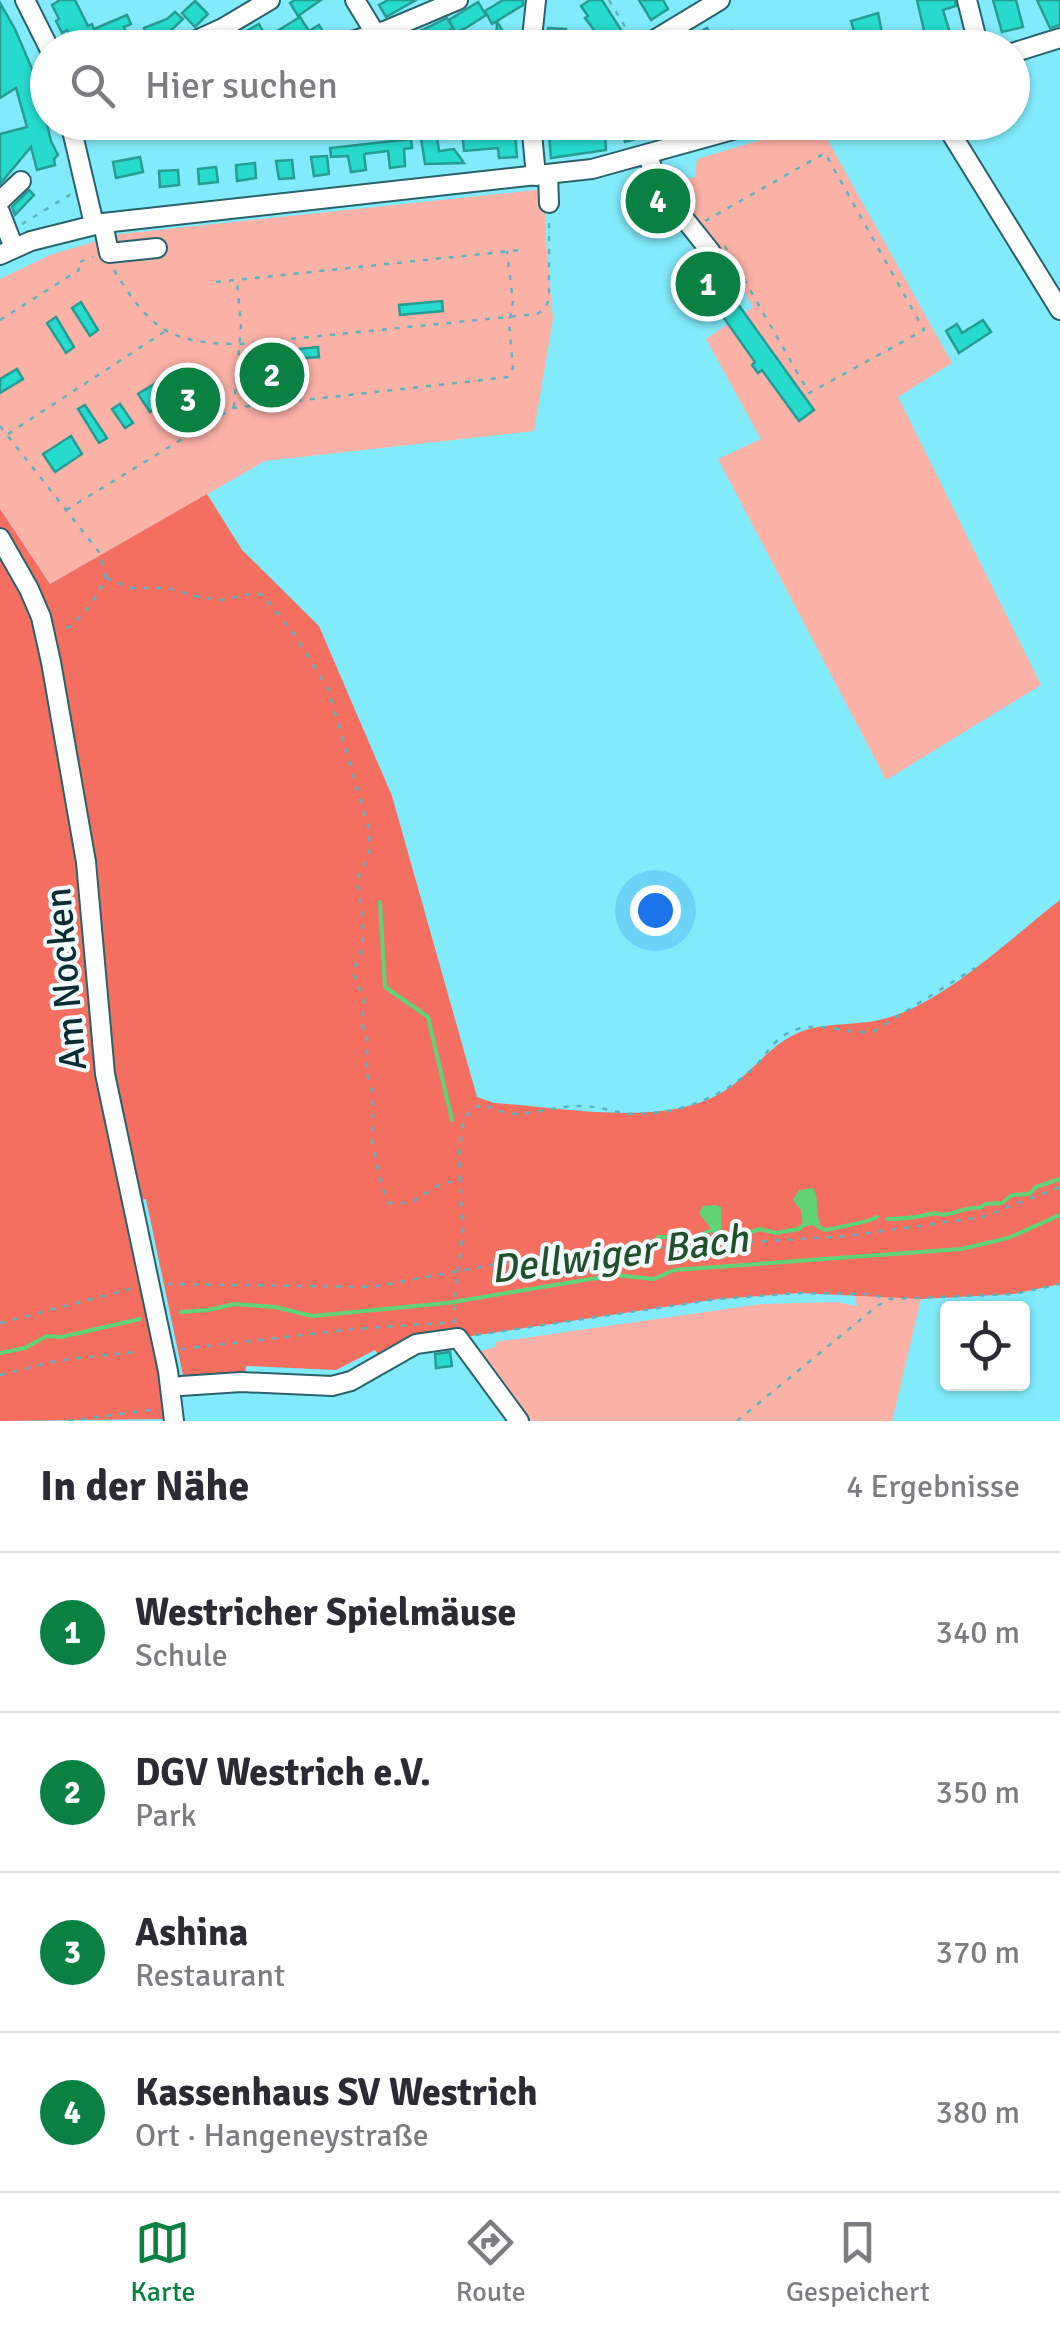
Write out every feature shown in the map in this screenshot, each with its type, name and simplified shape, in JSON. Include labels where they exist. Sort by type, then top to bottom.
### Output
[{"type":"street","points":[[25,0],[41,30]]},
{"type":"street","points":[[355,0],[373,30]]},
{"type":"street","points":[[383,30],[458,0]]},
{"type":"street","points":[[533,30],[536,0]]},
{"type":"street","points":[[667,30],[720,0]]},
{"type":"street","points":[[968,0],[975,30]]},
{"type":"street","points":[[219,30],[267,1]]},
{"type":"street","points":[[1030,47],[1060,38]]},
{"type":"street","points":[[75,140],[109,252],[156,248]]},
{"type":"street","points":[[534,140],[549,203]]},
{"type":"street","points":[[0,212],[8,245],[99,224],[618,164],[702,140]]},
{"type":"street","points":[[955,140],[1060,310]]},
{"type":"street","points":[[648,156],[659,187],[711,252]]},
{"type":"street","points":[[0,200],[20,181]]},
{"type":"street","name":"Am Nocken","points":[[0,538],[29,589],[52,662],[86,862],[105,1074],[164,1351],[177,1391],[174,1421]]},
{"type":"street","points":[[177,1391],[241,1382],[332,1386],[351,1382],[416,1344],[457,1330],[519,1421]]},
{"type":"path","points":[[609,0],[629,30]]},
{"type":"path","points":[[692,228],[825,153],[924,330],[808,393],[725,245],[711,252]]},
{"type":"path","points":[[8,245],[77,191]]},
{"type":"path","points":[[0,320],[79,270],[77,263],[109,252],[114,271],[164,332],[186,340],[240,344],[537,314],[548,305],[549,203]]},
{"type":"path","points":[[216,282],[520,250]]},
{"type":"path","points":[[66,510],[234,408],[509,376],[513,302],[508,251]]},
{"type":"path","points":[[234,408],[240,344],[237,280]]},
{"type":"path","points":[[7,435],[164,332]]},
{"type":"path","points":[[0,426],[99,552],[106,578],[93,603],[76,623],[57,635]]},
{"type":"path","points":[[106,578],[131,588],[167,588],[210,598],[263,595],[322,678],[352,762],[369,830],[369,854],[356,880],[363,917],[362,948],[353,973],[364,999],[366,1071],[373,1093],[372,1140],[381,1184],[389,1203],[410,1202],[451,1179],[462,1181]]},
{"type":"path","points":[[454,1315],[464,1121],[476,1106],[484,1104],[517,1116],[579,1106],[634,1114],[682,1109],[739,1080],[753,1069],[773,1042],[787,1033],[814,1027],[859,1034],[874,1031],[975,968]]},
{"type":"path","points":[[0,1323],[150,1284],[372,1287],[502,1263],[607,1251],[847,1236],[982,1217],[1060,1188]]},
{"type":"path","points":[[164,1351],[457,1330],[745,1296],[854,1293],[891,1298],[1014,1294],[1060,1284]]},
{"type":"path","points":[[738,1421],[891,1298]]},
{"type":"path","points":[[0,1375],[60,1360],[135,1352]]},
{"type":"path","points":[[68,1421],[166,1407],[177,1391]]},
{"type":"shaded area","points":[[761,140],[827,140],[952,363],[898,397],[1041,685],[886,780],[718,459],[761,439],[706,339],[753,307],[723,253],[709,260],[664,203],[638,212],[628,193],[695,177],[697,159]]},
{"type":"shaded area","points":[[545,189],[553,319],[534,431],[265,461],[50,584],[0,509],[0,279],[50,255],[120,234]]},
{"type":"shaded area","points":[[207,494],[242,550],[319,626],[392,796],[477,1097],[494,1103],[610,1113],[669,1110],[697,1104],[721,1093],[778,1045],[800,1032],[883,1019],[929,1000],[976,968],[1060,900],[1060,1284],[1014,1294],[921,1299],[800,1293],[718,1299],[458,1338],[380,1357],[375,1350],[336,1370],[246,1366],[245,1377],[183,1375],[146,1199],[127,1202],[166,1397],[164,1419],[0,1421],[0,509],[50,584]]},
{"type":"shaded area","points":[[813,1188],[820,1224],[803,1227],[801,1210],[793,1200],[799,1190]]},
{"type":"shaded area","points":[[703,1206],[721,1207],[722,1234],[712,1230],[699,1213]]},
{"type":"shaded area","points":[[854,1293],[921,1299],[892,1421],[525,1421],[477,1352],[495,1347],[495,1342],[761,1304],[836,1302],[857,1306]]},
{"type":"building","points":[[60,0],[75,0],[88,26],[92,24],[94,29],[127,15],[131,24],[125,30],[60,30],[52,5]]},
{"type":"building","points":[[321,0],[298,16],[290,3]]},
{"type":"building","points":[[388,0],[416,0],[386,17],[379,5]]},
{"type":"building","points":[[503,0],[523,0],[523,5],[492,24],[485,11]]},
{"type":"building","points":[[590,0],[602,0],[621,30],[594,30],[581,6]]},
{"type":"building","points":[[639,0],[663,0],[668,9],[651,20]]},
{"type":"building","points":[[917,0],[955,0],[956,6],[943,10],[949,30],[924,30]]},
{"type":"building","points":[[993,0],[1016,0],[1023,27],[1001,30]]},
{"type":"building","points":[[1037,0],[1060,0],[1060,25],[1050,28]]},
{"type":"building","points":[[195,1],[208,14],[195,27],[182,13]]},
{"type":"building","points":[[478,2],[486,15],[466,28],[455,30],[449,20]]},
{"type":"building","points":[[0,3],[30,64],[30,140],[51,140],[58,155],[55,165],[37,170],[31,147],[0,184],[0,134],[27,127],[16,88],[0,98]]},
{"type":"building","points":[[175,12],[183,19],[171,30],[145,30],[144,28]]},
{"type":"building","points":[[878,13],[881,30],[854,30],[851,21]]},
{"type":"building","points":[[300,17],[308,30],[279,30]]},
{"type":"building","points":[[447,18],[453,28],[450,30],[422,30]]},
{"type":"building","points":[[411,140],[412,148],[404,149],[405,166],[390,168],[388,151],[364,154],[366,170],[351,172],[348,156],[331,157],[330,148]]},
{"type":"building","points":[[421,140],[437,140],[439,151],[454,149],[464,163],[425,164]]},
{"type":"building","points":[[463,140],[516,140],[517,157],[499,158],[498,148],[464,151]]},
{"type":"building","points":[[550,140],[606,140],[606,150],[551,158]]},
{"type":"building","points":[[327,156],[329,174],[314,176],[311,157]]},
{"type":"building","points":[[140,157],[143,172],[116,178],[113,162]]},
{"type":"building","points":[[292,160],[294,178],[279,179],[276,161]]},
{"type":"building","points":[[255,163],[256,178],[237,181],[236,165]]},
{"type":"building","points":[[216,167],[218,182],[199,184],[198,169]]},
{"type":"building","points":[[178,170],[179,185],[160,187],[159,171]]},
{"type":"building","points":[[29,190],[34,195],[15,215],[12,207]]},
{"type":"building","points":[[729,287],[814,410],[799,421],[762,370],[758,373],[752,365],[755,362],[719,311],[723,308],[716,297]]},
{"type":"building","points":[[442,301],[443,311],[400,315],[399,305]]},
{"type":"building","points":[[81,302],[98,330],[90,336],[72,308]]},
{"type":"building","points":[[56,317],[74,347],[66,353],[47,323]]},
{"type":"building","points":[[983,320],[991,332],[959,353],[946,331],[957,324],[962,333]]},
{"type":"building","points":[[318,347],[319,357],[279,360],[279,351]]},
{"type":"building","points":[[17,369],[23,379],[0,393],[0,379]]},
{"type":"building","points":[[179,369],[193,391],[199,388],[212,408],[187,424],[170,398],[150,412],[138,394]]},
{"type":"building","points":[[120,404],[133,423],[125,428],[112,409]]},
{"type":"building","points":[[85,405],[107,438],[99,443],[78,409]]},
{"type":"building","points":[[71,436],[82,454],[55,472],[43,454]]},
{"type":"building","points":[[450,1352],[452,1366],[436,1368],[435,1354]]},
{"type":"waterway","points":[[380,902],[385,987],[428,1017],[452,1120]]},
{"type":"waterway","points":[[887,1219],[946,1214],[1002,1203],[1012,1195],[1029,1194],[1036,1187],[1060,1179]]},
{"type":"waterway","name":"Dellwiger Bach","points":[[181,1312],[235,1304],[275,1307],[312,1316],[447,1303],[615,1275],[654,1279],[674,1270],[961,1249],[1008,1238],[1060,1215]]},
{"type":"waterway","points":[[816,1225],[825,1230],[877,1217]]},
{"type":"waterway","points":[[658,1237],[694,1237],[712,1230],[729,1235],[760,1229],[775,1233],[799,1229],[804,1224]]},
{"type":"waterway","name":"Dellwiger Bach","points":[[0,1353],[25,1348],[47,1336],[61,1337],[140,1319]]},
{"type":"place","name":"Kassenhaus SV Westrich","points":[[658,201]]},
{"type":"place","name":"Westricher Spielmäuse","points":[[708,284]]},
{"type":"place","name":"DGV Westrich e.V.","points":[[272,375]]},
{"type":"place","name":"Ashina","points":[[188,400]]}]
